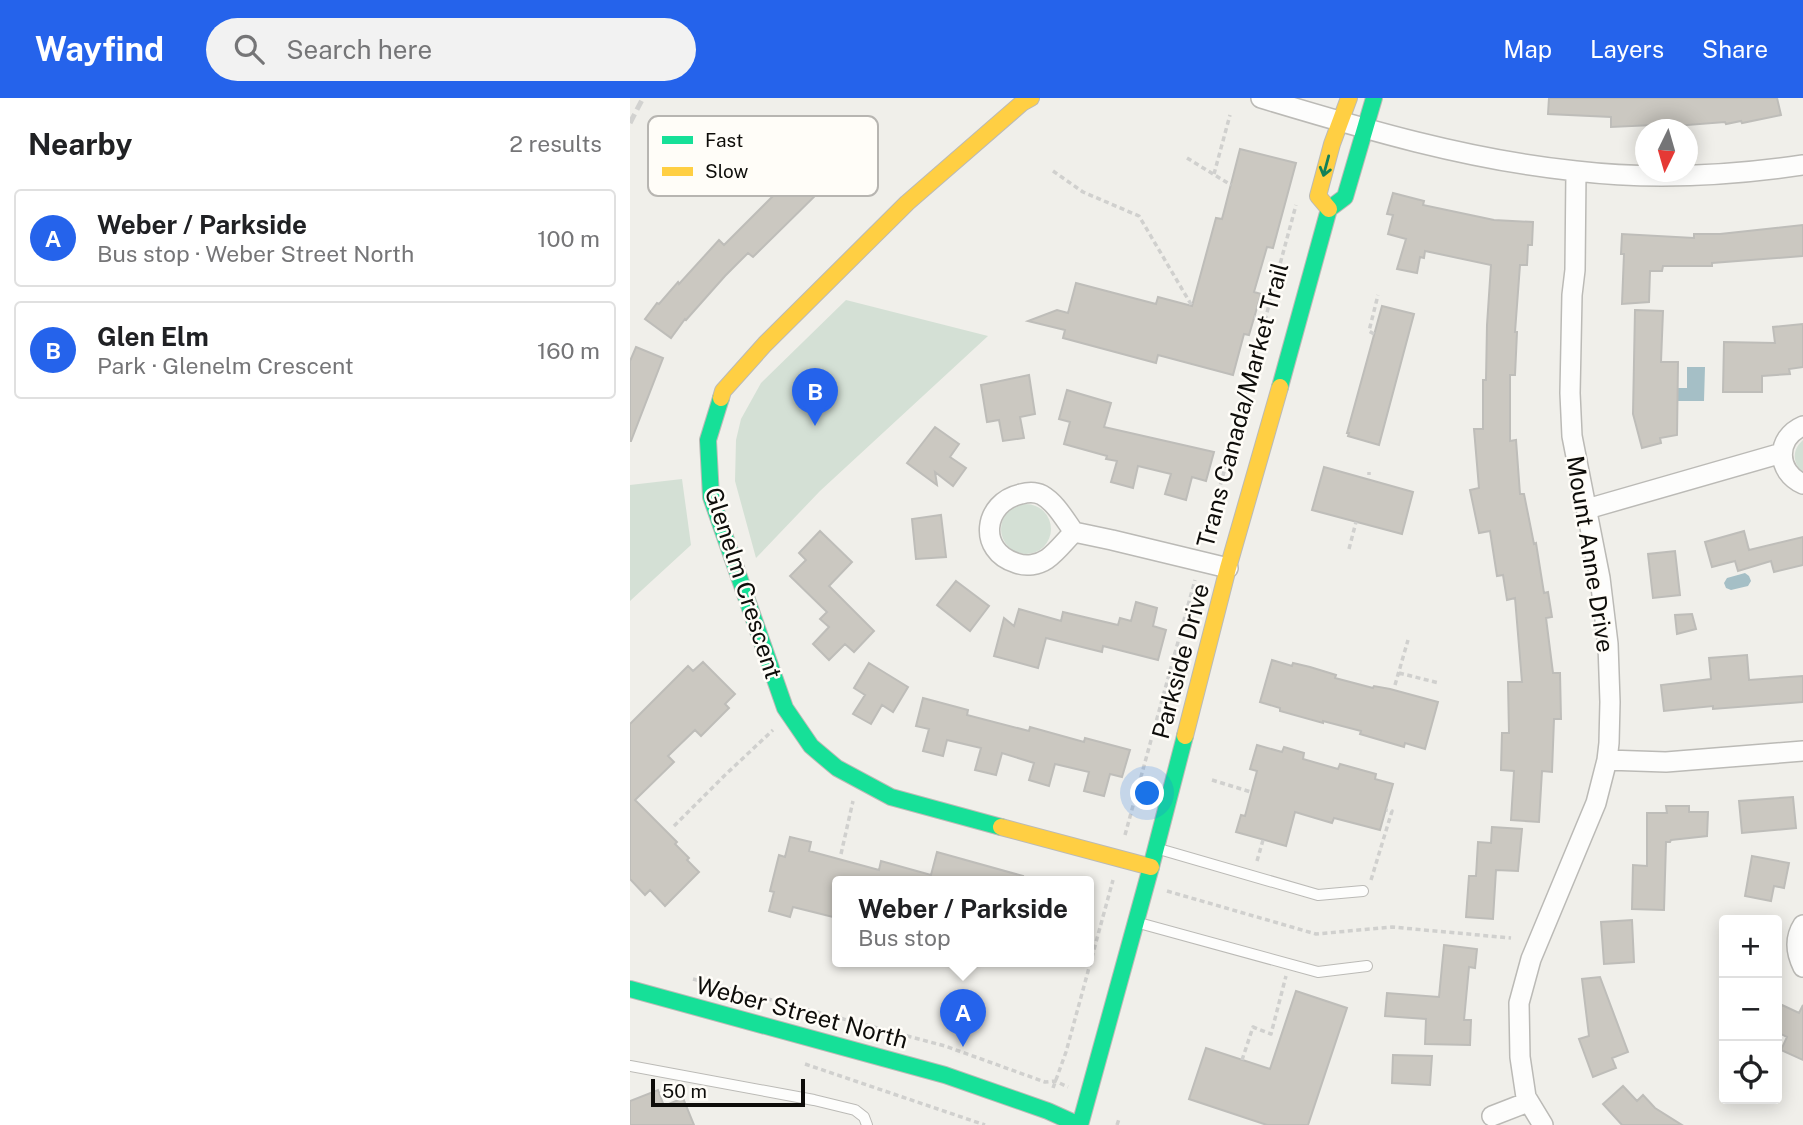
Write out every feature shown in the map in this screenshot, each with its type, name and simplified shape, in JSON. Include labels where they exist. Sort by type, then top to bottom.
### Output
[{"type":"street","name":"Glenelm Crescent","points":[[1031,98],[907,202],[765,344],[723,391],[708,440],[711,497],[785,708],[811,746],[839,770],[891,797],[1151,867]]},
{"type":"street","points":[[1261,98],[1459,153],[1576,172],[1656,176],[1723,174],[1803,165]]},
{"type":"street","name":"Parkside Drive","points":[[1329,209],[1318,196],[1332,144],[1349,98]]},
{"type":"street","name":"Parkside Drive","points":[[1079,1125],[1151,867],[1228,568],[1329,209],[1345,197],[1374,98]]},
{"type":"street","name":"Mount Anne Drive","points":[[1543,1125],[1528,1102],[1520,1057],[1521,996],[1531,960],[1596,803],[1607,760],[1610,702],[1608,644],[1600,578],[1572,436],[1570,393],[1576,172]]},
{"type":"street","points":[[1803,426],[1791,434],[1782,453],[1786,470],[1803,484]]},
{"type":"street","points":[[1587,509],[1782,453]]},
{"type":"street","points":[[1074,532],[1228,568]]},
{"type":"street","points":[[1607,760],[1666,762],[1803,751]]},
{"type":"street","points":[[1803,925],[1796,942],[1797,955],[1803,967]]},
{"type":"street","name":"Weber Street North","points":[[630,989],[944,1075],[1048,1111],[1079,1125]]},
{"type":"street","points":[[1492,1116],[1528,1102]]},
{"type":"lane","points":[[1155,848],[1318,895],[1363,891]]},
{"type":"lane","points":[[1136,921],[1289,965],[1324,972],[1367,966]]},
{"type":"lane","points":[[630,1066],[855,1110],[864,1117],[867,1125]]},
{"type":"path","points":[[1214,174],[1230,114]]},
{"type":"path","points":[[1187,158],[1231,185]]},
{"type":"path","points":[[1053,171],[1083,192],[1139,216],[1192,306]]},
{"type":"path","name":"Trans Canada/Market Trail","points":[[1125,836],[1297,204]]},
{"type":"path","points":[[1374,334],[1368,331],[1378,295]]},
{"type":"path","points":[[1349,549],[1356,522]]},
{"type":"path","points":[[1395,685],[1408,640]]},
{"type":"path","points":[[1399,673],[1439,683]]},
{"type":"path","points":[[674,826],[789,715]]},
{"type":"path","points":[[841,854],[859,780]]},
{"type":"path","points":[[1212,780],[1251,792]]},
{"type":"path","points":[[1363,891],[1368,890],[1392,811],[1386,810]]},
{"type":"path","points":[[1253,876],[1263,840]]},
{"type":"path","points":[[1094,949],[1112,883]]},
{"type":"path","points":[[1145,886],[1316,934],[1392,928],[1511,938]]},
{"type":"path","points":[[1242,1060],[1252,1027],[1271,1034],[1289,965]]},
{"type":"path","points":[[1054,1086],[1089,967]]},
{"type":"path","points":[[799,1062],[985,1125]]},
{"type":"path","points":[[1117,1125],[1119,1119]]},
{"type":"shaded area","points":[[846,300],[988,336],[820,491],[756,558],[735,481],[736,440],[741,419],[761,383]]},
{"type":"shaded area","points":[[1803,440],[1803,473],[1795,456]]},
{"type":"shaded area","points":[[682,479],[691,545],[630,601],[630,485]]},
{"type":"shaded area","points":[[1026,504],[1044,511],[1051,529],[1044,547],[1026,554],[1008,547],[1001,529],[1008,511]]},
{"type":"water","points":[[1687,367],[1705,367],[1704,401],[1678,401],[1678,388],[1687,388]]},
{"type":"water","points":[[1745,573],[1751,581],[1748,586],[1731,590],[1726,588],[1724,583],[1727,578]]},
{"type":"building","points":[[1549,98],[1777,98],[1781,115],[1726,124],[1698,124],[1698,119],[1635,119],[1635,126],[1611,127],[1611,117],[1548,114]]},
{"type":"building","points":[[1240,149],[1296,163],[1273,248],[1267,247],[1254,292],[1261,294],[1249,335],[1244,334],[1233,375],[1158,355],[1156,363],[1063,338],[1065,330],[1028,321],[1057,310],[1068,313],[1076,283],[1156,304],[1158,297],[1192,306],[1216,218],[1222,219]]},
{"type":"building","points":[[1393,193],[1424,201],[1423,205],[1494,220],[1533,222],[1532,245],[1528,245],[1527,265],[1520,265],[1515,375],[1510,375],[1510,441],[1516,440],[1520,494],[1524,494],[1534,544],[1536,543],[1544,593],[1548,592],[1552,617],[1546,618],[1553,673],[1560,673],[1561,719],[1554,719],[1552,772],[1542,771],[1539,822],[1511,820],[1514,771],[1501,770],[1502,733],[1509,733],[1508,682],[1522,682],[1515,598],[1507,600],[1503,575],[1497,576],[1490,531],[1479,533],[1470,490],[1479,488],[1474,429],[1483,429],[1483,380],[1486,380],[1491,265],[1425,251],[1424,258],[1420,257],[1417,273],[1397,269],[1406,239],[1388,234],[1393,215],[1387,214]]},
{"type":"building","points":[[773,196],[815,196],[753,257],[748,253],[685,319],[671,338],[645,319],[657,303],[659,304],[678,282],[679,284],[719,240],[724,245]]},
{"type":"building","points":[[1803,225],[1803,256],[1712,263],[1712,266],[1663,266],[1662,271],[1650,271],[1649,302],[1622,304],[1622,234],[1694,238],[1694,234],[1720,234]]},
{"type":"building","points":[[1382,306],[1414,314],[1379,445],[1348,436],[1347,433]]},
{"type":"building","points":[[1635,310],[1663,311],[1661,362],[1678,362],[1677,435],[1660,438],[1661,443],[1642,448],[1633,414]]},
{"type":"building","points":[[1803,324],[1803,367],[1789,369],[1790,374],[1762,376],[1762,392],[1723,392],[1724,342],[1775,343],[1773,327]]},
{"type":"building","points":[[636,347],[663,358],[630,441],[630,361]]},
{"type":"building","points":[[1029,375],[1035,414],[1020,417],[1024,438],[1003,441],[999,420],[987,422],[981,385]]},
{"type":"building","points":[[1067,390],[1111,403],[1104,427],[1214,452],[1206,481],[1192,477],[1186,500],[1165,494],[1171,474],[1138,466],[1133,488],[1111,482],[1117,461],[1064,444],[1070,422],[1059,419]]},
{"type":"building","points":[[935,427],[959,444],[950,457],[966,468],[953,486],[935,472],[937,485],[907,463]]},
{"type":"building","points":[[1324,467],[1413,492],[1402,534],[1312,510]]},
{"type":"building","points":[[941,515],[946,557],[916,559],[912,519]]},
{"type":"building","points":[[820,531],[852,562],[829,586],[874,631],[854,652],[845,644],[829,660],[813,644],[829,627],[820,619],[827,612],[790,576],[806,560],[799,553]]},
{"type":"building","points":[[1744,531],[1749,550],[1803,537],[1803,565],[1774,572],[1771,561],[1738,571],[1735,561],[1712,567],[1705,542]]},
{"type":"building","points":[[1675,551],[1680,595],[1653,598],[1648,554]]},
{"type":"building","points":[[956,581],[989,606],[970,631],[937,605]]},
{"type":"building","points":[[1136,602],[1157,608],[1153,626],[1166,630],[1158,660],[1103,646],[1102,652],[1046,638],[1038,668],[994,656],[1004,618],[1014,626],[1019,609],[1061,621],[1063,612],[1118,625],[1120,618],[1131,621]]},
{"type":"building","points":[[1692,614],[1696,629],[1677,634],[1675,615]]},
{"type":"building","points":[[1747,655],[1749,680],[1803,676],[1803,702],[1664,711],[1661,685],[1711,679],[1709,658]]},
{"type":"building","points":[[1272,660],[1292,666],[1293,663],[1310,667],[1336,675],[1335,678],[1438,702],[1425,749],[1405,743],[1404,747],[1360,734],[1361,731],[1280,711],[1280,708],[1260,702]]},
{"type":"building","points":[[703,662],[735,694],[725,704],[729,708],[701,736],[695,730],[668,756],[674,762],[635,800],[677,842],[675,844],[699,872],[665,906],[650,890],[645,895],[630,879],[630,724],[688,666],[693,671]]},
{"type":"building","points":[[869,663],[908,687],[893,712],[882,705],[871,724],[853,714],[865,695],[854,688]]},
{"type":"building","points":[[923,698],[968,710],[967,715],[1029,731],[1030,727],[1084,742],[1085,738],[1130,750],[1122,777],[1110,774],[1104,796],[1084,791],[1089,772],[1055,764],[1049,786],[1029,780],[1034,763],[1002,753],[996,775],[975,770],[981,748],[947,740],[943,756],[923,751],[929,729],[916,726]]},
{"type":"building","points":[[1257,745],[1282,752],[1284,747],[1304,753],[1303,759],[1338,769],[1340,764],[1376,774],[1375,779],[1393,784],[1380,830],[1334,818],[1332,823],[1295,812],[1286,846],[1236,832],[1241,815],[1245,816],[1257,771],[1250,769]]},
{"type":"building","points":[[1793,797],[1796,828],[1742,833],[1739,801]]},
{"type":"building","points":[[1666,806],[1689,806],[1689,812],[1708,812],[1707,836],[1666,842],[1664,910],[1632,909],[1633,865],[1647,866],[1647,813],[1667,813]]},
{"type":"building","points":[[1492,827],[1522,829],[1518,871],[1496,870],[1493,919],[1466,917],[1469,876],[1476,876],[1478,842],[1491,843]]},
{"type":"building","points":[[790,837],[811,842],[809,851],[879,870],[881,861],[931,875],[937,852],[1023,876],[832,876],[832,917],[793,907],[790,917],[769,911],[774,892],[770,891],[779,855],[785,857]]},
{"type":"building","points":[[1752,856],[1789,863],[1784,888],[1774,886],[1771,901],[1745,896]]},
{"type":"building","points":[[1632,920],[1634,962],[1604,964],[1601,922]]},
{"type":"building","points":[[1444,945],[1477,949],[1475,968],[1469,967],[1464,1020],[1471,1020],[1470,1045],[1425,1044],[1426,1019],[1385,1016],[1387,993],[1439,997]]},
{"type":"building","points":[[1600,977],[1628,1052],[1612,1058],[1616,1068],[1593,1077],[1579,1039],[1589,1036],[1582,979]]},
{"type":"building","points":[[1296,991],[1347,1008],[1308,1125],[1267,1125],[1189,1099],[1206,1048],[1270,1069]]},
{"type":"building","points":[[1782,1005],[1799,1013],[1803,1005],[1803,1060],[1782,1050],[1787,1037],[1782,1034]]},
{"type":"building","points":[[1393,1055],[1432,1056],[1430,1085],[1392,1083]]},
{"type":"building","points":[[1623,1086],[1637,1101],[1643,1095],[1655,1108],[1682,1125],[1622,1125],[1603,1104]]},
{"type":"building","points":[[658,1090],[664,1106],[683,1098],[694,1125],[630,1125],[630,1101]]},
{"type":"railway","points":[[630,123],[643,98]]},
{"type":"traffic: fast","points":[[1280,387],[1329,209],[1345,197],[1374,98]]},
{"type":"traffic: fast","points":[[721,398],[708,440],[711,497],[785,708],[811,746],[837,768],[891,797],[1001,827]]},
{"type":"traffic: fast","points":[[1080,1125],[1185,736]]},
{"type":"traffic: fast","points":[[630,989],[945,1075],[1048,1111],[1079,1125]]},
{"type":"traffic: slow","points":[[721,398],[723,391],[765,344],[907,203],[1031,98]]},
{"type":"traffic: slow","points":[[1329,209],[1318,196],[1332,144],[1349,98]]},
{"type":"traffic: slow","points":[[1185,736],[1228,568],[1280,387]]},
{"type":"traffic: slow","points":[[1001,827],[1151,867]]},
{"type":"place","name":"Glen Elm","points":[[815,426]]},
{"type":"place","name":"Weber / Parkside","points":[[963,1047]]}]
